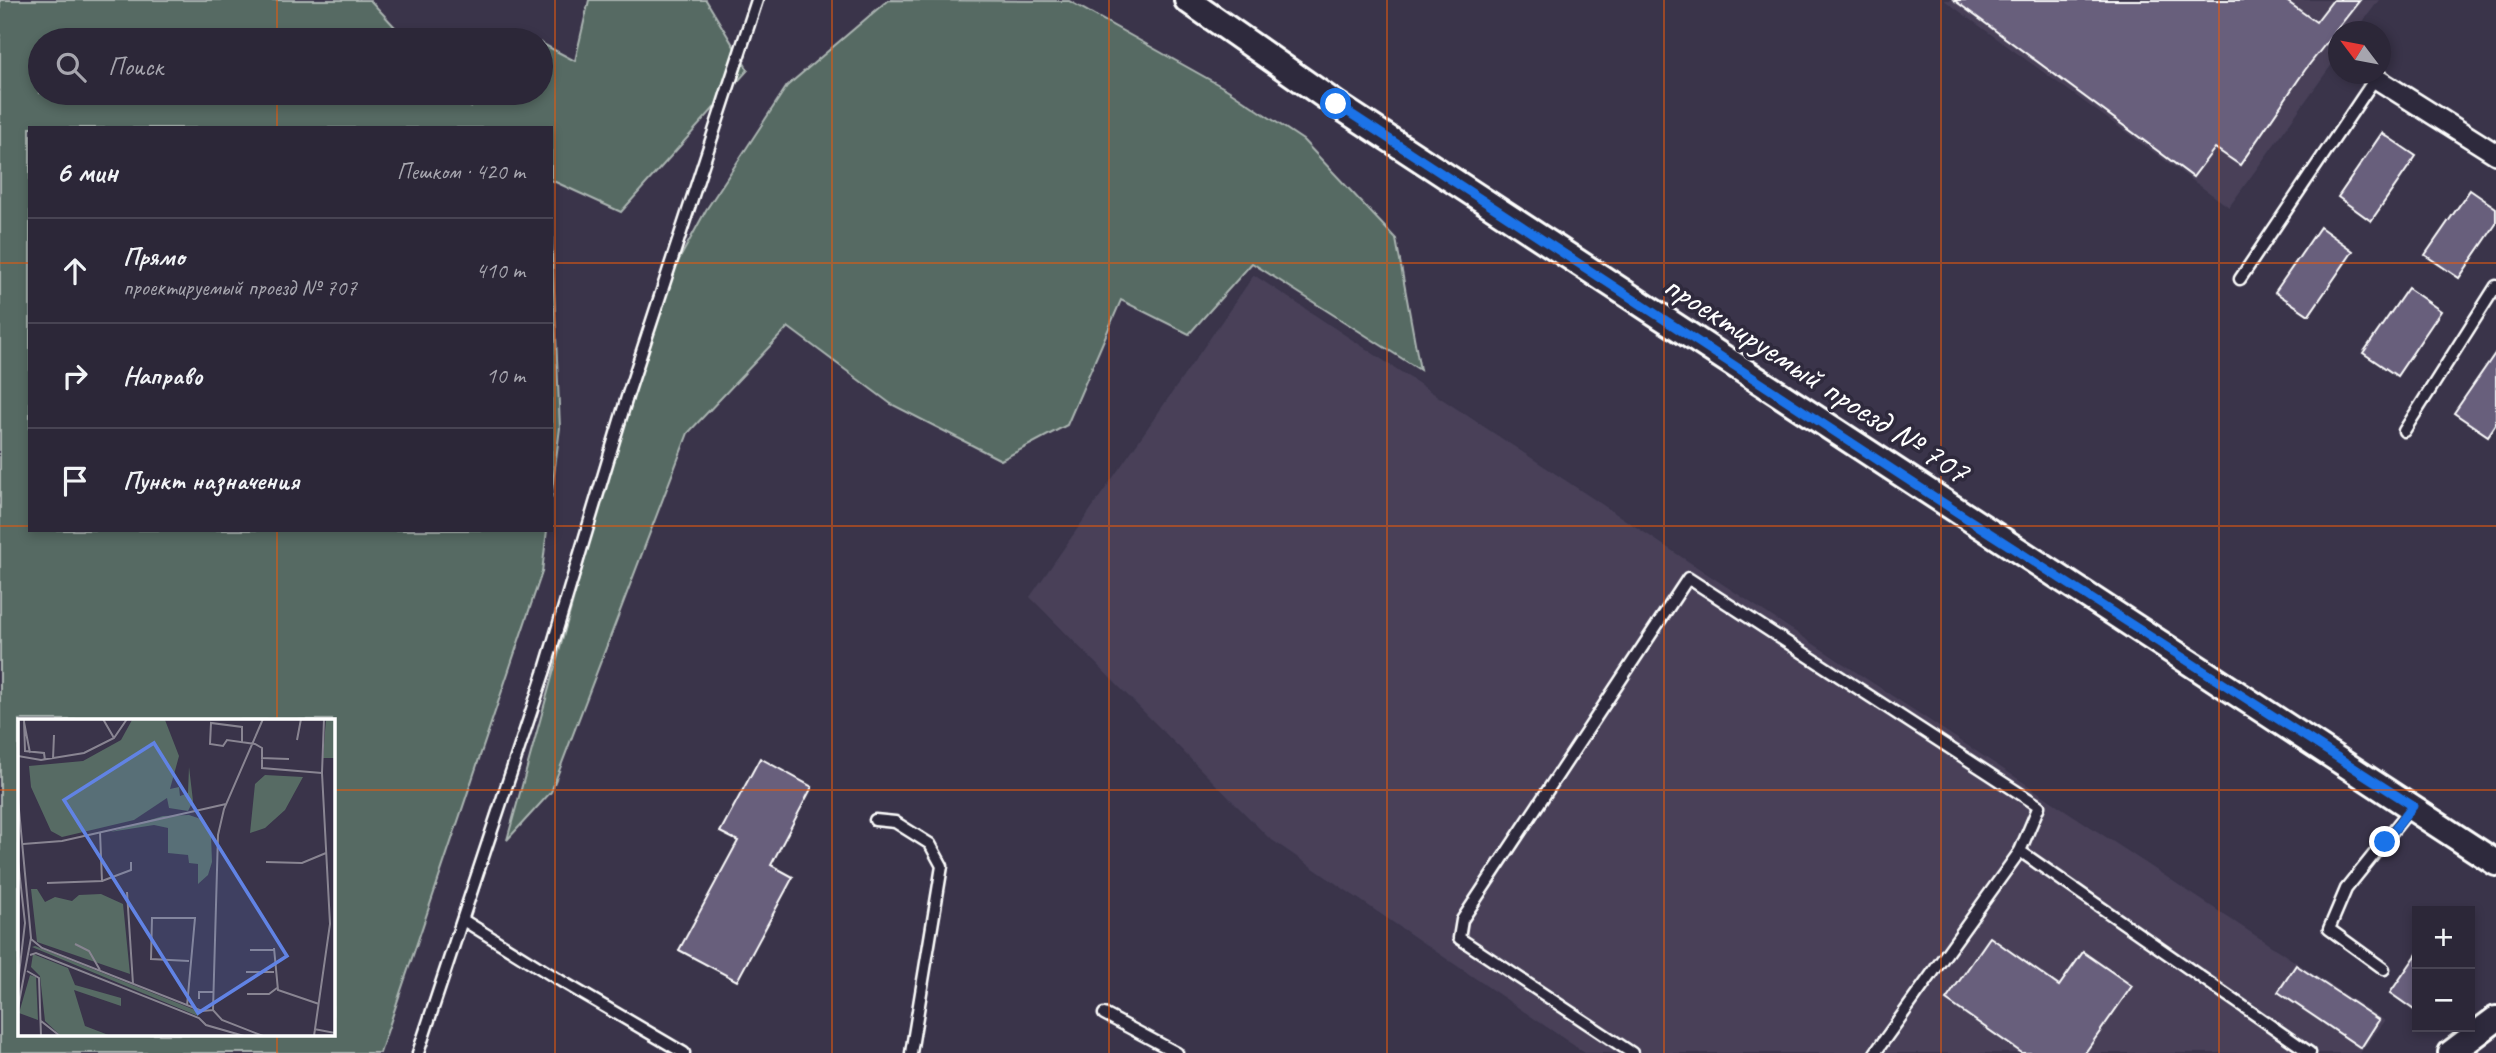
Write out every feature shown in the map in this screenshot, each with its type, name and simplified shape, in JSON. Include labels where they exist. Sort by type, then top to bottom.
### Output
[{"type":"street","name":"проектируемый проезд № 707","points":[[1187,0],[1348,111],[1937,499],[2413,806]]},
{"type":"street","points":[[2385,84],[2496,154]]},
{"type":"street","points":[[2413,806],[2496,863]]},
{"type":"street","points":[[2451,1053],[2496,1019]]},
{"type":"lane","points":[[418,1053],[544,673],[627,397],[757,0]]},
{"type":"lane","points":[[2240,279],[2367,84]]},
{"type":"lane","points":[[2404,430],[2496,286]]},
{"type":"lane","points":[[1632,1053],[1459,938],[1462,920],[1688,578],[2039,806],[2020,851],[1875,1053]]},
{"type":"lane","points":[[2384,969],[2329,929],[2346,888],[2413,806]]},
{"type":"lane","points":[[875,820],[895,822],[930,844],[942,866],[911,1053]]},
{"type":"lane","points":[[2020,851],[2310,1053]]},
{"type":"lane","points":[[463,919],[561,981],[684,1053]]},
{"type":"lane","points":[[1104,1014],[1177,1053]]},
{"type":"shaded area","points":[[1944,0],[2379,0],[2363,21],[2328,21],[2328,70],[2229,207]]},
{"type":"shaded area","points":[[1254,275],[2385,1021],[2360,1053],[1585,1053],[1269,838],[1030,597]]},
{"type":"green space","points":[[0,0],[370,0],[396,28],[28,28],[28,105],[553,105],[553,49],[575,61],[589,0],[706,0],[748,70],[621,212],[553,181],[553,126],[28,126],[28,532],[547,532],[542,572],[380,1053],[0,1053]]},
{"type":"green space","points":[[888,0],[1069,1],[1228,90],[1303,140],[1396,239],[1420,370],[1252,263],[1189,334],[1121,300],[1067,425],[1001,460],[891,404],[788,327],[688,433],[551,792],[507,840],[655,304],[706,210],[787,86]]},
{"type":"green space","points":[[553,267],[560,428],[553,482]]},
{"type":"building","points":[[1954,0],[2285,0],[2316,22],[2333,0],[2360,0],[2344,21],[2328,21],[2328,41],[2240,165],[2215,148],[2193,177]]},
{"type":"building","points":[[2382,133],[2416,156],[2371,221],[2338,197]]},
{"type":"building","points":[[2470,190],[2496,208],[2496,224],[2459,278],[2425,255]]},
{"type":"building","points":[[2320,227],[2353,251],[2309,315],[2275,292]]},
{"type":"building","points":[[2408,288],[2441,311],[2397,376],[2363,353]]},
{"type":"building","points":[[2496,352],[2496,424],[2488,436],[2454,413]]},
{"type":"building","points":[[760,758],[812,787],[771,865],[793,877],[737,981],[679,950],[738,841],[720,832]]},
{"type":"building","points":[[1990,937],[2059,986],[2083,952],[2132,986],[2085,1053],[2022,1053],[1946,1000]]},
{"type":"building","points":[[2412,961],[2412,1008],[2390,993]]},
{"type":"building","points":[[2296,965],[2379,1020],[2361,1048],[2278,992]]},
{"type":"route","points":[[1336,104],[1960,514],[2413,806],[2385,842]]}]
